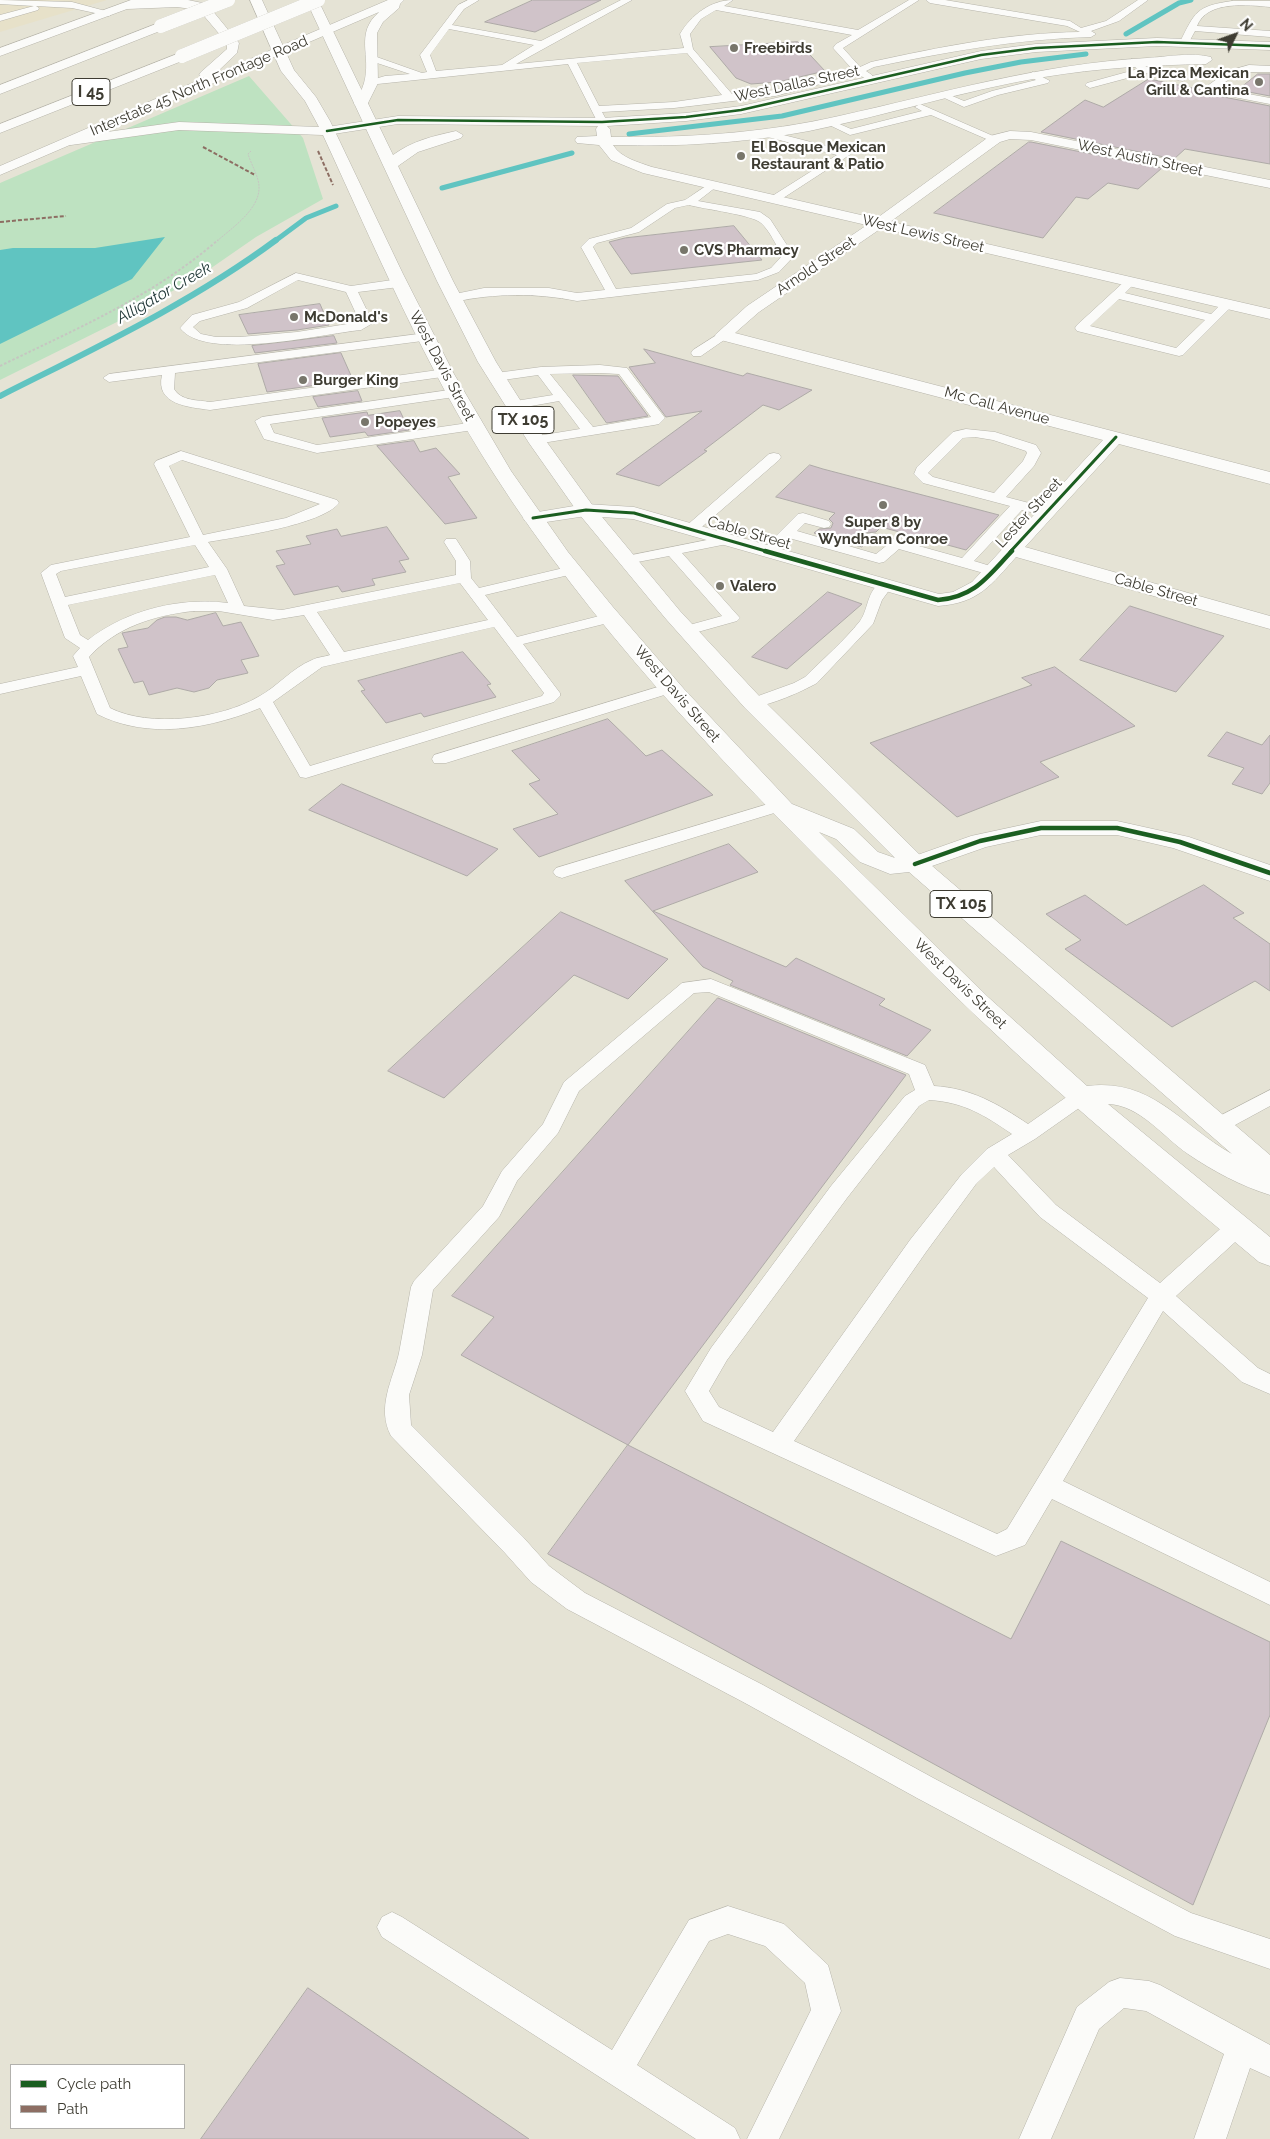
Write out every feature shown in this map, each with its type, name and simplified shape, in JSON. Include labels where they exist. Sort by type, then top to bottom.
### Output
[{"type":"main road","points":[[0,52],[142,0]]},
{"type":"main road","name":"I 45","points":[[0,90],[228,0]]},
{"type":"main road","name":"West Davis Street","points":[[256,0],[288,71],[311,100],[414,284],[426,337],[444,373],[533,518],[572,570],[670,688],[778,806],[996,1019],[1148,1154],[1270,1254]]},
{"type":"main road","name":"TX 105","points":[[312,0],[454,298],[496,377],[536,440],[586,510],[627,560],[753,703],[915,864],[1270,1171]]},
{"type":"main road","name":"I 45","points":[[0,129],[318,0]]},
{"type":"main road","points":[[361,104],[370,83],[372,58],[371,32],[378,20],[400,0]]},
{"type":"main road","name":"Interstate 45 North Frontage Road","points":[[0,171],[400,0]]},
{"type":"main road","points":[[126,6],[168,1],[202,5],[233,43],[233,50],[191,90]]},
{"type":"main road","name":"West Dallas Street","points":[[373,128],[398,120],[602,122],[686,117],[741,110],[981,55],[1036,48],[1185,42],[1270,46]]},
{"type":"main road","points":[[1108,44],[1132,62]]},
{"type":"main road","points":[[565,139],[603,141],[703,139],[764,134],[828,122],[1033,75],[1132,62],[1243,64],[1270,61]]},
{"type":"main road","points":[[602,122],[603,141]]},
{"type":"main road","name":"West Dallas Street","points":[[71,141],[179,126],[327,131],[373,128],[472,136]]},
{"type":"main road","points":[[391,165],[400,155],[414,148],[456,135]]},
{"type":"main road","name":"Arnold Street","points":[[723,334],[753,309],[878,224],[995,140],[1010,135]]},
{"type":"main road","name":"West Austin Street","points":[[1010,135],[1031,136],[1270,184]]},
{"type":"main road","name":"West Lewis Street","points":[[603,141],[617,159],[629,164],[773,200],[1270,314]]},
{"type":"main road","points":[[414,284],[438,288],[454,298]]},
{"type":"main road","name":"Mc Call Avenue","points":[[723,334],[1270,478]]},
{"type":"main road","name":"Lester Street","points":[[956,599],[966,596],[979,586],[1116,437]]},
{"type":"main road","name":"Cable Street","points":[[533,518],[586,510],[634,513],[938,600],[956,599]]},
{"type":"main road","name":"Cable Street","points":[[1012,550],[1270,623]]},
{"type":"main road","points":[[778,806],[845,834],[869,857],[890,866],[915,864],[980,841],[1041,828],[1117,828],[1180,842],[1270,873]]},
{"type":"main road","points":[[1082,1096],[1105,1093],[1128,1097],[1145,1107],[1196,1146],[1249,1176],[1270,1184]]},
{"type":"lane","points":[[430,75],[425,55],[461,7],[475,0]]},
{"type":"lane","points":[[499,69],[542,44],[628,0]]},
{"type":"lane","points":[[729,97],[689,50],[685,34],[690,24],[699,16],[730,0]]},
{"type":"lane","points":[[876,80],[859,71],[838,48],[858,33],[915,0]]},
{"type":"lane","points":[[930,0],[1070,24],[1108,44]]},
{"type":"lane","points":[[595,109],[674,105],[775,93],[859,71],[871,65],[983,42],[1087,32],[1110,23],[1144,0]]},
{"type":"lane","points":[[0,1],[51,2],[108,12]]},
{"type":"lane","points":[[0,18],[51,2]]},
{"type":"lane","points":[[1185,42],[1196,17],[1206,10],[1238,2],[1270,4]]},
{"type":"lane","points":[[716,7],[858,33]]},
{"type":"lane","points":[[0,14],[13,15]]},
{"type":"lane","points":[[446,26],[542,44]]},
{"type":"lane","points":[[1192,28],[1270,34]]},
{"type":"lane","points":[[370,83],[385,79],[689,50]]},
{"type":"lane","points":[[372,58],[430,75]]},
{"type":"lane","points":[[570,60],[602,122]]},
{"type":"lane","points":[[1132,62],[1146,70],[1183,78]]},
{"type":"lane","points":[[1270,69],[1243,64],[1208,89],[1270,101]]},
{"type":"lane","points":[[1090,85],[1146,70]]},
{"type":"lane","points":[[912,103],[995,140]]},
{"type":"lane","points":[[828,122],[850,132],[932,112]]},
{"type":"lane","points":[[764,134],[846,154],[773,200]]},
{"type":"lane","points":[[612,293],[587,248],[593,241],[635,230],[671,206],[689,202],[712,185]]},
{"type":"lane","points":[[454,298],[484,292],[549,292],[577,297],[758,277],[775,270],[788,256],[766,221],[756,214],[719,209],[689,202]]},
{"type":"lane","points":[[351,290],[367,323],[361,326],[329,326],[237,336],[212,336],[205,334],[202,326],[216,318],[240,309],[296,276],[351,290],[414,284]]},
{"type":"lane","points":[[1130,282],[1081,328],[1179,352],[1228,304]]},
{"type":"lane","points":[[1118,295],[1214,318]]},
{"type":"lane","points":[[237,336],[226,326],[240,309]]},
{"type":"lane","points":[[240,309],[196,318],[186,328],[190,334],[201,339],[240,342],[332,331],[342,327]]},
{"type":"lane","points":[[697,353],[723,334]]},
{"type":"lane","points":[[109,378],[426,337]]},
{"type":"lane","points":[[496,377],[540,371],[600,369],[624,371],[658,418],[654,421],[536,440]]},
{"type":"lane","points":[[169,370],[165,380],[166,390],[174,398],[210,406],[444,373]]},
{"type":"lane","points":[[540,371],[589,430]]},
{"type":"lane","points":[[456,393],[411,409],[262,421],[270,436],[316,449],[475,426]]},
{"type":"lane","points":[[514,405],[562,397]]},
{"type":"lane","points":[[411,409],[425,433]]},
{"type":"lane","points":[[996,498],[1029,463],[1034,453],[1031,448],[980,434],[963,433],[958,435],[922,470],[921,474],[928,480],[1047,512]]},
{"type":"lane","points":[[88,646],[73,638],[48,573],[51,570],[199,540],[298,519],[332,503],[181,455],[161,464],[199,540],[220,569],[234,596],[237,609]]},
{"type":"lane","points":[[691,529],[774,456]]},
{"type":"lane","points":[[965,563],[1019,505]]},
{"type":"lane","points":[[768,551],[803,518],[824,524]]},
{"type":"lane","points":[[787,533],[879,559],[897,544]]},
{"type":"lane","points":[[872,537],[992,571]]},
{"type":"lane","points":[[627,560],[727,540]]},
{"type":"lane","points":[[264,701],[306,773],[548,700],[552,693],[464,578],[463,561],[451,542]]},
{"type":"lane","points":[[672,551],[732,618],[688,630]]},
{"type":"lane","points":[[60,602],[220,569]]},
{"type":"lane","points":[[474,593],[572,570]]},
{"type":"lane","points":[[464,578],[273,616],[209,606],[189,607],[142,616],[88,646],[81,656],[103,711],[113,716],[143,724],[174,725],[204,720],[242,710],[264,701],[317,663],[498,622]]},
{"type":"lane","points":[[753,703],[800,686],[817,674],[868,621],[875,599],[886,585]]},
{"type":"lane","points":[[308,610],[340,658]]},
{"type":"lane","points":[[514,642],[611,618]]},
{"type":"lane","points":[[0,689],[87,670]]},
{"type":"lane","points":[[440,759],[670,688]]},
{"type":"lane","points":[[562,872],[778,806]]},
{"type":"lane","points":[[926,1093],[918,1070],[711,985],[689,987],[572,1087],[551,1128],[509,1176],[491,1211],[422,1287],[410,1356],[397,1395],[399,1429],[514,1545],[540,1574],[576,1601],[754,1694],[918,1784],[1185,1926],[1270,1954]]},
{"type":"lane","points":[[1028,1134],[987,1107],[949,1094],[926,1093],[912,1101],[839,1192],[719,1354],[697,1391],[711,1414],[996,1545],[1016,1537],[1161,1296],[1237,1227]]},
{"type":"lane","points":[[778,1444],[918,1246],[969,1179],[994,1154],[1028,1134],[1082,1096]]},
{"type":"lane","points":[[1217,1126],[1270,1097]]},
{"type":"lane","points":[[994,1154],[1048,1211],[1161,1296],[1250,1375],[1270,1385]]},
{"type":"lane","points":[[1048,1485],[1270,1594]]},
{"type":"lane","points":[[617,2070],[699,1930],[728,1920],[774,1934],[818,1975],[826,2011],[763,2139]]},
{"type":"lane","points":[[392,1927],[724,2139]]},
{"type":"lane","points":[[1034,2139],[1088,2018],[1120,1993],[1149,1996],[1270,2062]]},
{"type":"lane","points":[[1210,2139],[1242,2047]]},
{"type":"path","points":[[0,366],[112,312],[156,288],[195,260],[237,224],[256,202],[258,187],[248,154],[254,150]]},
{"type":"shaded area","points":[[0,0],[107,0],[0,32]]},
{"type":"green space","points":[[249,76],[303,138],[323,199],[256,237],[204,273],[127,317],[0,380],[0,183]]},
{"type":"water","points":[[165,237],[132,279],[0,344],[0,250],[13,248],[95,248]]},
{"type":"building","points":[[533,0],[601,0],[535,32],[485,22]]},
{"type":"building","points":[[798,42],[825,71],[778,82],[751,84],[736,78],[710,47]]},
{"type":"building","name":"La Pizca Mexican Grill & Cantina","points":[[1258,74],[1270,74],[1270,96],[1238,90]]},
{"type":"building","points":[[1149,79],[1202,90],[1208,94],[1270,106],[1270,164],[1185,149],[1174,159],[1041,132],[1085,100],[1103,107]]},
{"type":"building","points":[[1029,142],[1162,168],[1138,189],[1108,183],[1088,199],[1076,197],[1043,238],[934,213]]},
{"type":"building","name":"CVS Pharmacy","points":[[734,226],[762,260],[631,274],[609,242],[625,238]]},
{"type":"building","name":"McDonald's","points":[[320,304],[329,325],[248,334],[239,315]]},
{"type":"building","points":[[334,336],[337,343],[255,353],[252,346]]},
{"type":"building","points":[[644,349],[743,376],[747,373],[812,390],[779,410],[763,405],[704,450],[707,451],[659,486],[616,474],[702,411],[666,417],[629,367],[655,363]]},
{"type":"building","name":"Burger King","points":[[341,353],[353,380],[267,392],[258,364]]},
{"type":"building","points":[[573,375],[618,376],[648,416],[607,423]]},
{"type":"building","points":[[358,391],[362,401],[318,407],[313,397]]},
{"type":"building","name":"Popeyes","points":[[400,411],[409,430],[368,436],[365,432],[330,437],[322,418],[367,412],[368,415]]},
{"type":"building","points":[[414,441],[420,452],[436,448],[460,474],[448,477],[477,518],[445,524],[377,446]]},
{"type":"building","name":"Super 8 by Wyndham Conroe","points":[[810,465],[999,515],[966,550],[881,527],[876,532],[865,533],[863,538],[867,542],[862,547],[814,533],[819,529],[831,528],[833,523],[829,519],[835,513],[776,497]]},
{"type":"building","points":[[387,527],[409,559],[399,561],[406,572],[372,579],[375,585],[342,592],[338,586],[294,595],[276,566],[285,564],[276,551],[311,544],[306,536],[337,529],[341,536]]},
{"type":"building","points":[[828,592],[862,604],[787,669],[752,657]]},
{"type":"building","points":[[1130,606],[1224,636],[1176,692],[1080,660]]},
{"type":"building","points":[[216,613],[223,626],[241,622],[259,656],[241,660],[248,673],[217,680],[209,688],[194,692],[177,688],[149,695],[143,681],[134,683],[118,649],[128,647],[122,633],[148,628],[157,620],[165,617],[187,620]]},
{"type":"building","points":[[463,652],[491,684],[487,685],[496,697],[424,717],[421,713],[386,723],[361,691],[365,690],[358,681]]},
{"type":"building","points":[[1055,667],[1135,726],[1040,762],[1059,777],[957,817],[870,743],[1032,685],[1022,678]]},
{"type":"building","points":[[608,719],[646,756],[662,750],[713,795],[539,857],[513,829],[558,814],[529,784],[540,780],[512,751]]},
{"type":"building","points":[[1227,732],[1262,745],[1270,735],[1270,783],[1262,794],[1232,784],[1244,768],[1208,756]]},
{"type":"building","points":[[342,784],[498,849],[467,876],[309,810]]},
{"type":"building","points":[[729,844],[758,872],[653,911],[786,967],[796,958],[885,999],[879,1005],[931,1030],[907,1056],[730,985],[733,981],[703,967],[625,881]]},
{"type":"building","points":[[1204,885],[1244,913],[1233,918],[1270,944],[1270,991],[1255,981],[1172,1027],[1065,949],[1081,940],[1046,914],[1085,895],[1126,925]]},
{"type":"building","points":[[561,912],[668,959],[628,999],[574,975],[444,1098],[388,1071]]},
{"type":"building","points":[[718,998],[906,1075],[628,1445],[461,1355],[494,1317],[452,1296]]},
{"type":"building","points":[[628,1445],[1011,1639],[1061,1541],[1270,1642],[1270,1715],[1193,1905],[548,1554]]},
{"type":"building","points":[[308,1988],[529,2139],[201,2139]]},
{"type":"waterway","name":"Alligator Creek","points":[[1126,34],[1179,3],[1191,0]]},
{"type":"waterway","name":"Alligator Creek","points":[[629,134],[782,116],[965,73],[1021,62],[1086,54]]},
{"type":"waterway","name":"Alligator Creek","points":[[442,188],[572,153]]},
{"type":"waterway","name":"Alligator Creek","points":[[275,241],[306,218],[336,206]]},
{"type":"waterway","name":"Alligator Creek","points":[[0,396],[142,324],[244,263],[276,240]]},
{"type":"marked path","points":[[203,147],[255,175]]},
{"type":"marked path","points":[[318,151],[333,185]]},
{"type":"marked path","points":[[0,222],[66,216]]},
{"type":"cycle path","points":[[327,131],[398,120],[602,122],[686,117],[741,110],[981,55],[1036,48],[1157,42],[1270,46]]},
{"type":"cycle path","points":[[533,518],[586,510],[634,513],[938,600],[950,599],[960,597],[979,586],[1116,437]]},
{"type":"cycle path","points":[[915,864],[980,841],[1041,828],[1117,828],[1180,842],[1270,873]]},
{"type":"place","name":"Freebirds","points":[[734,48]]},
{"type":"place","name":"La Pizca Mexican Grill & Cantina","points":[[1259,82]]},
{"type":"place","name":"El Bosque Mexican Restaurant & Patio","points":[[741,156]]},
{"type":"place","name":"CVS Pharmacy","points":[[684,250]]},
{"type":"place","name":"McDonald's","points":[[294,317]]},
{"type":"place","name":"Burger King","points":[[303,380]]},
{"type":"place","name":"Popeyes","points":[[365,422]]},
{"type":"place","name":"Super 8 by Wyndham Conroe","points":[[883,505]]},
{"type":"place","name":"Valero","points":[[720,586]]}]
